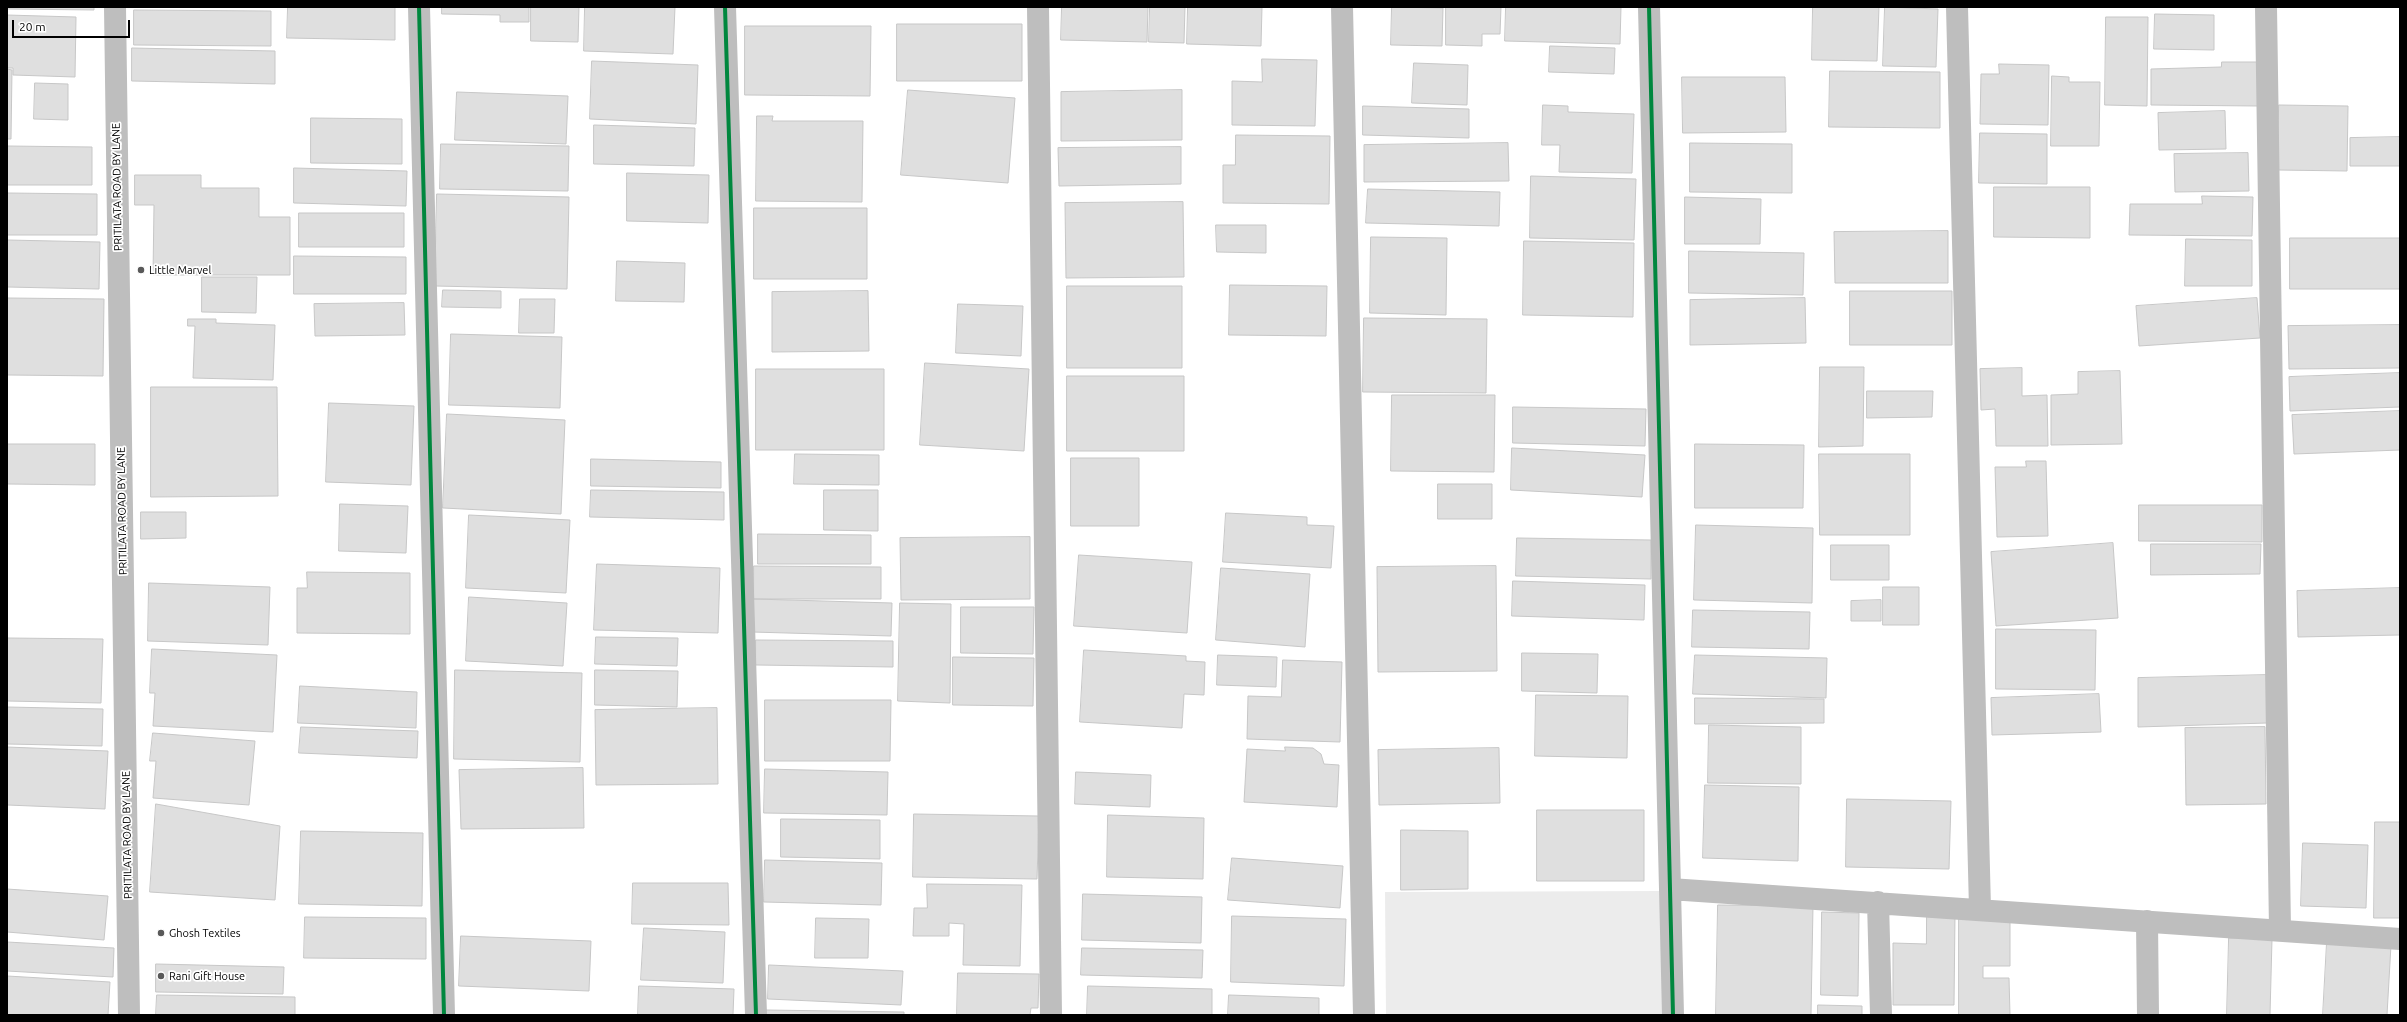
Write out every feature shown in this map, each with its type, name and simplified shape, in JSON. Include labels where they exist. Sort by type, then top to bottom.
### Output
[{"type":"street","name":"PRITILATA ROAD BY LANE","points":[[115,7],[130,1015]]},
{"type":"street","points":[[419,7],[444,1015]]},
{"type":"street","points":[[725,7],[756,1015]]},
{"type":"street","points":[[1038,7],[1050,1015]]},
{"type":"street","points":[[1342,7],[1364,1015]]},
{"type":"street","points":[[1649,7],[1673,1015]]},
{"type":"street","points":[[1956,7],[1980,909]]},
{"type":"street","points":[[2266,7],[2280,930]]},
{"type":"street","points":[[1670,889],[1878,902],[2400,939]]},
{"type":"street","points":[[1878,902],[1881,1015]]},
{"type":"street","points":[[2147,921],[2148,1015]]},
{"type":"shaded area","points":[[1663,891],[1663,1015],[1386,1015],[1385,892]]},
{"type":"building","points":[[7,7],[94,7],[94,10],[7,9]]},
{"type":"building","points":[[288,7],[395,7],[395,40],[287,38]]},
{"type":"building","points":[[442,7],[529,7],[529,22],[500,22],[500,15],[442,14]]},
{"type":"building","points":[[531,7],[579,7],[578,42],[531,41]]},
{"type":"building","points":[[585,7],[675,7],[673,54],[584,51]]},
{"type":"building","points":[[1062,7],[1148,7],[1147,42],[1061,40]]},
{"type":"building","points":[[1150,7],[1185,7],[1184,43],[1149,42]]},
{"type":"building","points":[[1188,7],[1262,7],[1261,46],[1187,44]]},
{"type":"building","points":[[1392,7],[1443,8],[1442,46],[1391,45]]},
{"type":"building","points":[[1446,7],[1501,7],[1500,34],[1482,34],[1482,46],[1446,45]]},
{"type":"building","points":[[1506,7],[1621,7],[1620,44],[1505,41]]},
{"type":"building","points":[[1813,7],[1879,7],[1877,61],[1812,60]]},
{"type":"building","points":[[1885,7],[1938,9],[1936,67],[1883,66]]},
{"type":"building","points":[[134,10],[271,11],[271,46],[134,45]]},
{"type":"building","points":[[2155,14],[2214,15],[2214,50],[2154,49]]},
{"type":"building","points":[[7,15],[76,17],[75,77],[13,75],[13,68],[7,68]]},
{"type":"building","points":[[2106,17],[2148,17],[2147,106],[2105,105]]},
{"type":"building","points":[[897,24],[1022,24],[1022,81],[897,81]]},
{"type":"building","points":[[745,26],[871,26],[870,96],[745,95]]},
{"type":"building","points":[[1550,46],[1615,48],[1614,74],[1549,72]]},
{"type":"building","points":[[132,48],[275,51],[275,84],[132,81]]},
{"type":"building","points":[[1262,59],[1317,60],[1315,126],[1232,125],[1232,81],[1262,82]]},
{"type":"building","points":[[592,61],[698,65],[696,124],[590,119]]},
{"type":"building","points":[[2222,62],[2258,62],[2258,106],[2151,105],[2151,69],[2221,67]]},
{"type":"building","points":[[1414,63],[1468,65],[1467,105],[1412,103]]},
{"type":"building","points":[[1999,64],[2049,65],[2048,125],[1980,124],[1981,74],[1999,74]]},
{"type":"building","points":[[7,69],[12,70],[11,139],[7,139]]},
{"type":"building","points":[[1830,71],[1940,72],[1940,128],[1829,127]]},
{"type":"building","points":[[2052,76],[2069,77],[2069,82],[2100,82],[2099,146],[2051,146]]},
{"type":"building","points":[[1682,77],[1785,77],[1786,132],[1683,133]]},
{"type":"building","points":[[35,83],[68,84],[68,120],[34,119]]},
{"type":"building","points":[[908,90],[1015,98],[1008,183],[901,175]]},
{"type":"building","points":[[1182,90],[1182,140],[1061,141],[1061,92]]},
{"type":"building","points":[[457,92],[568,96],[566,144],[455,140]]},
{"type":"building","points":[[1543,105],[1568,106],[1568,112],[1634,114],[1632,173],[1559,172],[1560,145],[1542,145]]},
{"type":"building","points":[[2279,105],[2348,106],[2347,171],[2278,170]]},
{"type":"building","points":[[1363,106],[1469,109],[1469,138],[1363,135]]},
{"type":"building","points":[[2225,111],[2226,149],[2159,150],[2158,113]]},
{"type":"building","points":[[757,116],[773,116],[772,121],[863,121],[862,202],[756,201]]},
{"type":"building","points":[[311,118],[402,119],[402,164],[311,163]]},
{"type":"building","points":[[594,125],[695,128],[694,166],[594,164]]},
{"type":"building","points":[[1980,133],[2047,134],[2047,184],[1979,183]]},
{"type":"building","points":[[1236,135],[1330,136],[1329,204],[1223,203],[1223,165],[1235,165]]},
{"type":"building","points":[[2400,137],[2400,166],[2350,166],[2350,138]]},
{"type":"building","points":[[1508,143],[1509,181],[1364,182],[1364,145]]},
{"type":"building","points":[[1690,143],[1792,144],[1792,193],[1690,192]]},
{"type":"building","points":[[441,144],[569,146],[568,191],[440,189]]},
{"type":"building","points":[[7,146],[92,147],[92,185],[7,185]]},
{"type":"building","points":[[1181,147],[1181,184],[1059,186],[1058,148]]},
{"type":"building","points":[[2248,153],[2249,191],[2175,192],[2174,154]]},
{"type":"building","points":[[294,168],[407,171],[406,206],[294,203]]},
{"type":"building","points":[[627,173],[709,175],[708,223],[627,221]]},
{"type":"building","points":[[135,175],[201,175],[201,188],[259,188],[259,217],[290,217],[290,275],[153,275],[154,205],[135,205]]},
{"type":"building","points":[[1531,176],[1636,179],[1634,240],[1530,238]]},
{"type":"building","points":[[1994,187],[2090,187],[2090,238],[1994,237]]},
{"type":"building","points":[[1368,189],[1500,192],[1499,226],[1366,223]]},
{"type":"building","points":[[7,193],[97,194],[97,235],[7,235]]},
{"type":"building","points":[[437,194],[569,197],[567,289],[435,286]]},
{"type":"building","points":[[2202,196],[2253,197],[2252,236],[2129,235],[2130,204],[2202,204]]},
{"type":"building","points":[[1685,197],[1761,199],[1760,244],[1685,244]]},
{"type":"building","points":[[1183,202],[1184,277],[1066,278],[1065,203]]},
{"type":"building","points":[[754,208],[867,208],[867,279],[754,279]]},
{"type":"building","points":[[299,213],[404,213],[404,247],[299,247]]},
{"type":"building","points":[[1216,225],[1266,225],[1266,253],[1217,252]]},
{"type":"building","points":[[1948,231],[1948,283],[1835,283],[1834,232]]},
{"type":"building","points":[[1371,237],[1447,238],[1446,315],[1370,313]]},
{"type":"building","points":[[2290,238],[2400,238],[2400,289],[2290,289]]},
{"type":"building","points":[[2186,239],[2252,240],[2252,286],[2185,286]]},
{"type":"building","points":[[7,240],[100,242],[99,289],[7,287]]},
{"type":"building","points":[[1524,241],[1634,243],[1633,317],[1523,315]]},
{"type":"building","points":[[1689,251],[1804,253],[1803,295],[1689,293]]},
{"type":"building","points":[[294,256],[406,257],[406,294],[294,294]]},
{"type":"building","points":[[617,261],[685,263],[684,302],[616,301]]},
{"type":"building","points":[[202,277],[257,277],[256,313],[202,312]]},
{"type":"building","points":[[1230,285],[1327,286],[1326,336],[1229,335]]},
{"type":"building","points":[[1067,286],[1182,286],[1182,368],[1067,368]]},
{"type":"building","points":[[443,290],[501,291],[501,308],[442,307]]},
{"type":"building","points":[[868,291],[869,351],[772,352],[772,292]]},
{"type":"building","points":[[1850,291],[1952,291],[1952,345],[1850,345]]},
{"type":"building","points":[[7,298],[104,299],[103,376],[7,375]]},
{"type":"building","points":[[1805,298],[1806,343],[1690,345],[1690,300]]},
{"type":"building","points":[[2257,298],[2260,338],[2139,346],[2136,306]]},
{"type":"building","points":[[520,299],[555,299],[554,333],[519,333]]},
{"type":"building","points":[[404,303],[405,335],[315,336],[314,304]]},
{"type":"building","points":[[958,304],[1023,306],[1021,356],[956,353]]},
{"type":"building","points":[[1364,318],[1487,319],[1486,393],[1363,392]]},
{"type":"building","points":[[188,319],[216,319],[216,323],[275,325],[273,380],[193,378],[195,326],[188,326]]},
{"type":"building","points":[[2400,325],[2400,368],[2289,369],[2288,326]]},
{"type":"building","points":[[451,334],[562,337],[560,408],[449,405]]},
{"type":"building","points":[[925,363],[1029,369],[1024,451],[920,445]]},
{"type":"building","points":[[1820,367],[1864,367],[1863,446],[1819,447]]},
{"type":"building","points":[[2022,368],[2022,396],[2047,395],[2048,446],[1996,446],[1995,409],[1981,410],[1980,369]]},
{"type":"building","points":[[756,369],[884,369],[884,450],[756,450]]},
{"type":"building","points":[[2120,371],[2122,444],[2051,445],[2051,395],[2078,394],[2078,372]]},
{"type":"building","points":[[2400,373],[2400,407],[2290,411],[2289,377]]},
{"type":"building","points":[[1067,376],[1184,376],[1184,451],[1067,451]]},
{"type":"building","points":[[151,387],[277,387],[278,496],[151,497]]},
{"type":"building","points":[[1867,391],[1933,391],[1932,417],[1867,418]]},
{"type":"building","points":[[1392,395],[1495,395],[1494,472],[1391,471]]},
{"type":"building","points":[[329,403],[414,406],[411,485],[326,482]]},
{"type":"building","points":[[1513,407],[1646,409],[1645,446],[1513,443]]},
{"type":"building","points":[[2400,411],[2400,450],[2294,454],[2292,415]]},
{"type":"building","points":[[447,414],[565,420],[561,514],[443,508]]},
{"type":"building","points":[[7,444],[95,444],[95,485],[7,484]]},
{"type":"building","points":[[1695,444],[1804,445],[1803,508],[1695,508]]},
{"type":"building","points":[[1512,448],[1645,455],[1642,497],[1511,490]]},
{"type":"building","points":[[795,454],[879,455],[879,485],[794,484]]},
{"type":"building","points":[[1819,454],[1910,454],[1910,535],[1820,535]]},
{"type":"building","points":[[1071,458],[1139,458],[1139,526],[1071,526]]},
{"type":"building","points":[[591,459],[721,462],[721,488],[591,486]]},
{"type":"building","points":[[2026,461],[2046,461],[2048,536],[1997,537],[1995,467],[2026,467]]},
{"type":"building","points":[[1438,484],[1492,484],[1492,519],[1438,519]]},
{"type":"building","points":[[591,490],[724,492],[724,520],[590,517]]},
{"type":"building","points":[[824,490],[878,490],[878,531],[824,530]]},
{"type":"building","points":[[340,504],[408,506],[406,553],[339,551]]},
{"type":"building","points":[[2139,505],[2262,505],[2262,542],[2139,541]]},
{"type":"building","points":[[141,512],[186,512],[186,538],[141,539]]},
{"type":"building","points":[[1226,513],[1307,517],[1307,525],[1334,526],[1331,568],[1223,562]]},
{"type":"building","points":[[469,515],[570,520],[566,593],[466,588]]},
{"type":"building","points":[[1696,525],[1813,528],[1812,603],[1694,600]]},
{"type":"building","points":[[758,534],[871,535],[871,564],[758,564]]},
{"type":"building","points":[[1030,537],[1030,599],[901,600],[900,538]]},
{"type":"building","points":[[1517,538],[1651,540],[1651,579],[1516,576]]},
{"type":"building","points":[[2113,543],[2118,618],[1996,626],[1991,552]]},
{"type":"building","points":[[2151,544],[2261,544],[2260,574],[2151,575]]},
{"type":"building","points":[[1831,545],[1889,545],[1889,580],[1831,580]]},
{"type":"building","points":[[1079,555],[1192,562],[1187,633],[1074,626]]},
{"type":"building","points":[[597,564],[720,568],[718,633],[594,630]]},
{"type":"building","points":[[754,566],[881,567],[881,599],[754,599]]},
{"type":"building","points":[[1496,566],[1497,671],[1378,672],[1377,567]]},
{"type":"building","points":[[1221,568],[1310,574],[1305,647],[1216,640]]},
{"type":"building","points":[[307,572],[410,573],[410,634],[297,633],[297,588],[307,588]]},
{"type":"building","points":[[1513,581],[1645,585],[1644,620],[1512,616]]},
{"type":"building","points":[[149,583],[270,587],[268,645],[148,641]]},
{"type":"building","points":[[1883,587],[1919,587],[1919,625],[1883,625]]},
{"type":"building","points":[[2400,588],[2400,635],[2298,637],[2297,591]]},
{"type":"building","points":[[469,597],[567,603],[563,666],[466,661]]},
{"type":"building","points":[[754,599],[892,603],[891,636],[752,632]]},
{"type":"building","points":[[1881,600],[1881,621],[1851,621],[1851,601]]},
{"type":"building","points":[[900,603],[951,604],[950,703],[898,701]]},
{"type":"building","points":[[961,607],[1034,607],[1033,654],[961,653]]},
{"type":"building","points":[[1693,610],[1810,612],[1809,649],[1692,647]]},
{"type":"building","points":[[1996,629],[2096,630],[2095,690],[1996,689]]},
{"type":"building","points":[[596,637],[678,638],[677,666],[595,664]]},
{"type":"building","points":[[7,638],[103,639],[101,703],[7,701]]},
{"type":"building","points":[[756,640],[893,641],[893,667],[756,665]]},
{"type":"building","points":[[152,649],[277,655],[273,732],[153,726],[155,693],[150,693]]},
{"type":"building","points":[[1084,650],[1186,656],[1186,661],[1205,662],[1204,695],[1184,694],[1182,728],[1080,722]]},
{"type":"building","points":[[1522,653],[1598,654],[1597,693],[1522,691]]},
{"type":"building","points":[[1218,655],[1277,657],[1276,687],[1217,685]]},
{"type":"building","points":[[1695,655],[1827,658],[1826,698],[1693,694]]},
{"type":"building","points":[[953,657],[1034,658],[1033,706],[953,705]]},
{"type":"building","points":[[1283,660],[1342,662],[1340,742],[1247,739],[1248,696],[1281,697]]},
{"type":"building","points":[[455,670],[582,673],[580,762],[454,759]]},
{"type":"building","points":[[595,670],[678,671],[677,707],[595,705]]},
{"type":"building","points":[[2267,675],[2267,723],[2138,727],[2138,678]]},
{"type":"building","points":[[300,686],[417,692],[416,728],[298,723]]},
{"type":"building","points":[[2099,694],[2101,732],[1992,735],[1991,698]]},
{"type":"building","points":[[1536,695],[1628,696],[1627,758],[1535,756]]},
{"type":"building","points":[[1695,698],[1824,699],[1824,723],[1695,724]]},
{"type":"building","points":[[765,700],[891,700],[890,761],[765,761]]},
{"type":"building","points":[[7,707],[103,709],[102,746],[7,744]]},
{"type":"building","points":[[717,708],[718,784],[596,785],[595,710]]},
{"type":"building","points":[[1709,725],[1801,727],[1801,784],[1708,783]]},
{"type":"building","points":[[301,727],[418,731],[417,758],[299,753]]},
{"type":"building","points":[[2265,727],[2266,804],[2186,805],[2185,728]]},
{"type":"building","points":[[153,733],[255,741],[249,805],[153,798],[156,761],[150,761]]},
{"type":"building","points":[[7,747],[108,751],[105,809],[7,805]]},
{"type":"building","points":[[1285,747],[1313,748],[1321,754],[1324,764],[1339,765],[1337,807],[1244,802],[1247,749],[1285,751]]},
{"type":"building","points":[[1499,748],[1500,803],[1379,805],[1378,750]]},
{"type":"building","points":[[583,768],[584,828],[461,829],[459,770]]},
{"type":"building","points":[[765,769],[888,772],[887,815],[764,813]]},
{"type":"building","points":[[1076,772],[1151,775],[1150,807],[1075,804]]},
{"type":"building","points":[[1705,785],[1799,787],[1798,861],[1703,858]]},
{"type":"building","points":[[1847,799],[1951,801],[1949,869],[1846,867]]},
{"type":"building","points":[[156,804],[280,826],[275,900],[150,892]]},
{"type":"building","points":[[1537,810],[1644,810],[1644,881],[1537,881]]},
{"type":"building","points":[[914,814],[1039,816],[1037,879],[913,877]]},
{"type":"building","points":[[1108,815],[1204,818],[1203,879],[1107,877]]},
{"type":"building","points":[[781,819],[880,820],[880,859],[781,857]]},
{"type":"building","points":[[2375,822],[2400,822],[2400,918],[2374,918]]},
{"type":"building","points":[[1401,830],[1468,831],[1468,889],[1401,890]]},
{"type":"building","points":[[301,831],[423,833],[422,906],[299,904]]},
{"type":"building","points":[[2303,843],[2368,845],[2366,908],[2301,906]]},
{"type":"building","points":[[1232,858],[1343,866],[1340,908],[1228,900]]},
{"type":"building","points":[[765,860],[882,863],[881,905],[764,902]]},
{"type":"building","points":[[633,883],[728,883],[729,925],[632,924]]},
{"type":"building","points":[[927,884],[1022,885],[1020,966],[963,965],[964,924],[949,923],[949,936],[913,936],[914,908],[927,908]]},
{"type":"building","points":[[7,889],[108,896],[104,940],[7,932]]},
{"type":"building","points":[[1083,894],[1202,897],[1201,943],[1082,940]]},
{"type":"building","points":[[1718,905],[1813,906],[1811,1015],[1716,1015]]},
{"type":"building","points":[[1822,912],[1859,913],[1858,996],[1821,995]]},
{"type":"building","points":[[1927,914],[1955,914],[1954,1005],[1893,1005],[1893,943],[1926,944]]},
{"type":"building","points":[[1232,916],[1346,919],[1344,986],[1231,982]]},
{"type":"building","points":[[305,917],[426,918],[426,959],[304,958]]},
{"type":"building","points":[[816,918],[869,919],[868,958],[815,958]]},
{"type":"building","points":[[1959,919],[2010,919],[2010,966],[1983,966],[1983,978],[2009,978],[2010,1015],[1959,1015]]},
{"type":"building","points":[[644,928],[725,932],[723,983],[641,980]]},
{"type":"building","points":[[461,936],[591,941],[589,991],[459,986]]},
{"type":"building","points":[[2229,938],[2272,939],[2270,1015],[2227,1015]]},
{"type":"building","points":[[7,942],[114,948],[113,977],[7,971]]},
{"type":"building","points":[[2327,942],[2391,945],[2387,1015],[2323,1015]]},
{"type":"building","points":[[1082,948],[1203,950],[1202,978],[1081,975]]},
{"type":"building","points":[[156,964],[284,967],[283,994],[156,992]]},
{"type":"building","points":[[769,965],[903,971],[901,1005],[768,999]]},
{"type":"building","points":[[958,973],[1039,974],[1038,1008],[1031,1008],[1030,1015],[957,1015]]},
{"type":"building","points":[[7,976],[110,982],[108,1015],[7,1015]]},
{"type":"building","points":[[639,986],[734,989],[733,1015],[638,1015]]},
{"type":"building","points":[[1088,986],[1212,989],[1212,1015],[1087,1015]]},
{"type":"building","points":[[157,995],[295,997],[295,1015],[156,1015]]},
{"type":"building","points":[[1229,995],[1319,998],[1319,1015],[1228,1015]]},
{"type":"building","points":[[1818,1005],[1862,1006],[1862,1015],[1818,1015]]},
{"type":"building","points":[[766,1010],[904,1012],[904,1015],[766,1015]]},
{"type":"cycle path","points":[[419,7],[444,1015]]},
{"type":"cycle path","points":[[725,7],[756,1015]]},
{"type":"cycle path","points":[[1649,7],[1673,1015]]},
{"type":"place","name":"Little Marvel","points":[[141,270]]},
{"type":"place","name":"Ghosh Textiles","points":[[161,933]]},
{"type":"place","name":"Rani Gift House","points":[[161,976]]}]
